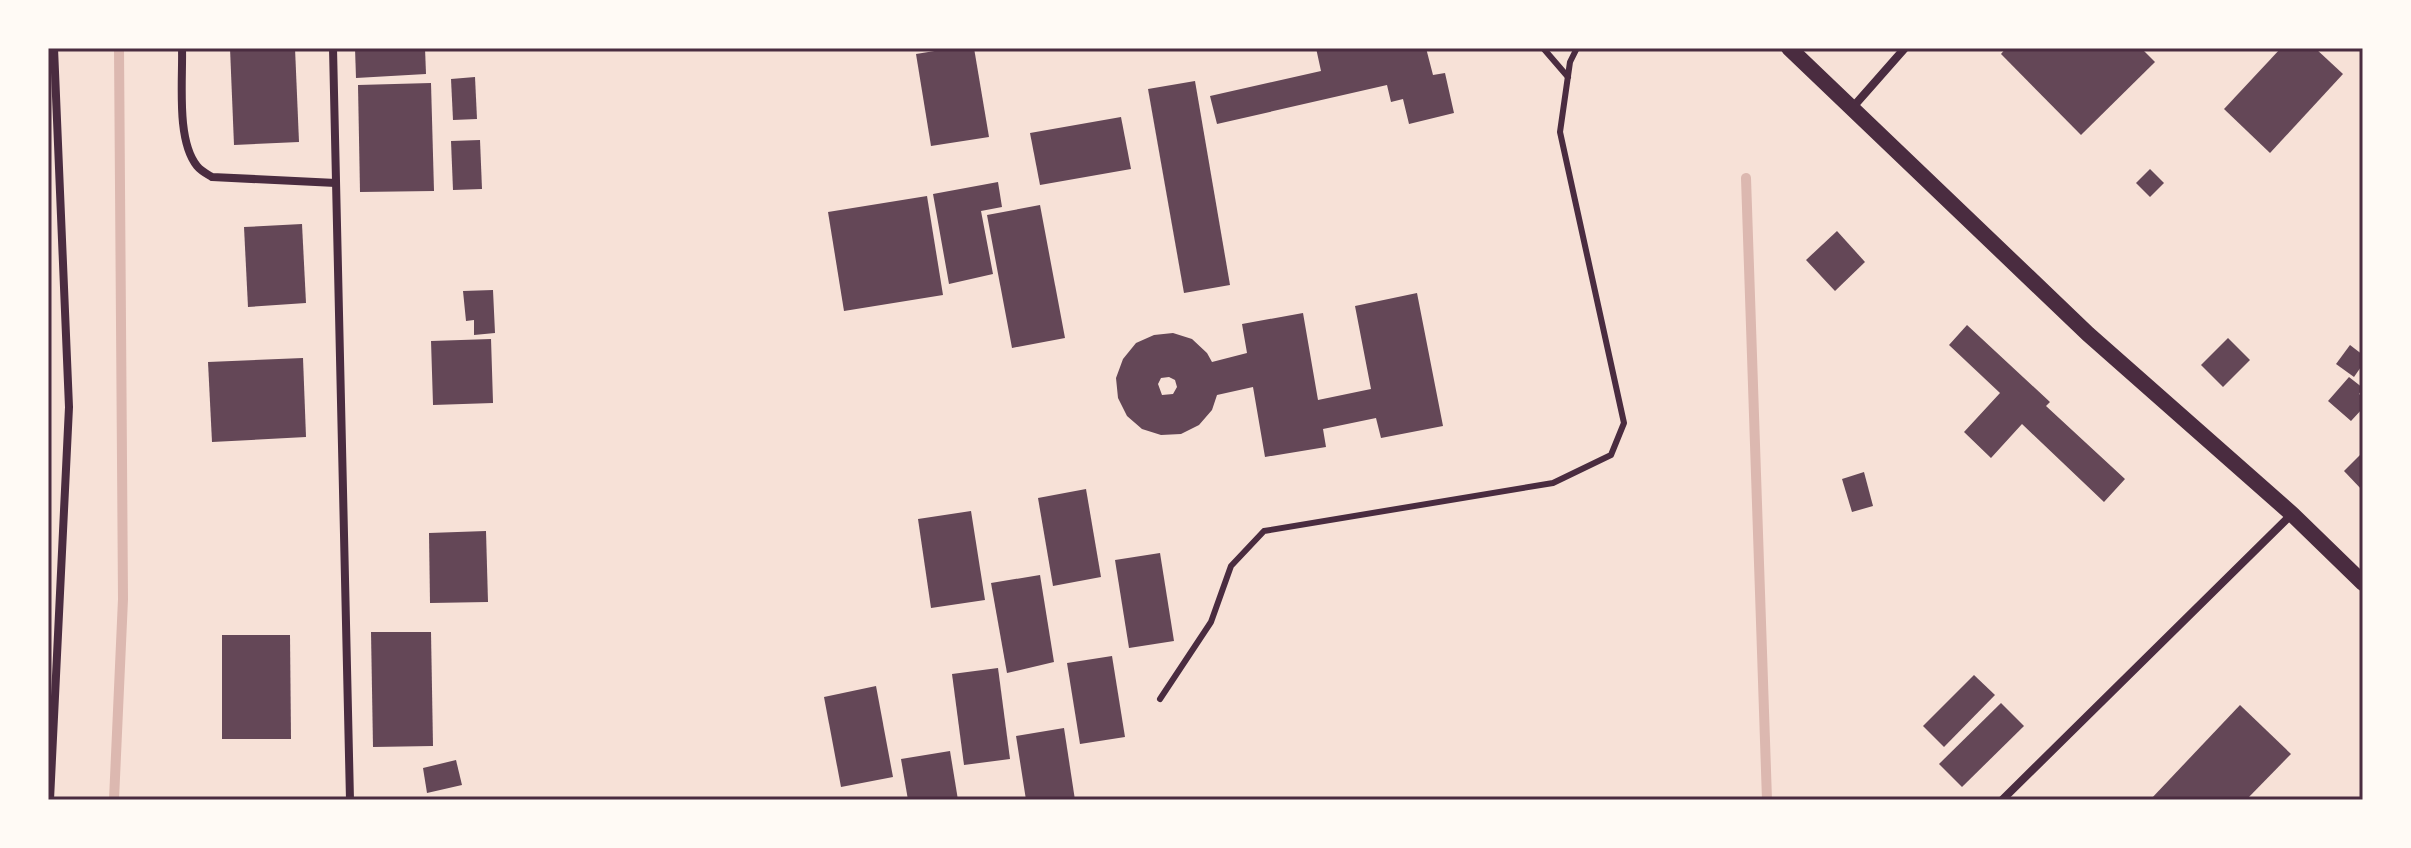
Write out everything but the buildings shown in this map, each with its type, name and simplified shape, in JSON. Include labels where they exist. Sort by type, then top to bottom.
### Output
[{"type":"main road","points":[[1789,48],[2088,334],[2292,514],[2363,583]]},
{"type":"street","points":[[50,800],[69,407],[54,48]]},
{"type":"street","points":[[182,48],[184,133],[198,168],[212,177],[336,183]]},
{"type":"street","points":[[333,48],[350,800]]},
{"type":"street","points":[[1853,107],[1905,48]]},
{"type":"street","points":[[2002,800],[2292,514]]},
{"type":"lane","points":[[1543,48],[1568,77]]},
{"type":"lane","points":[[1160,699],[1211,622],[1231,566],[1264,531],[1553,483],[1611,455],[1624,423],[1560,132],[1570,62],[1577,48]]},
{"type":"waterway","points":[[114,800],[123,599],[119,48]]},
{"type":"waterway","points":[[1746,178],[1767,800]]}]
